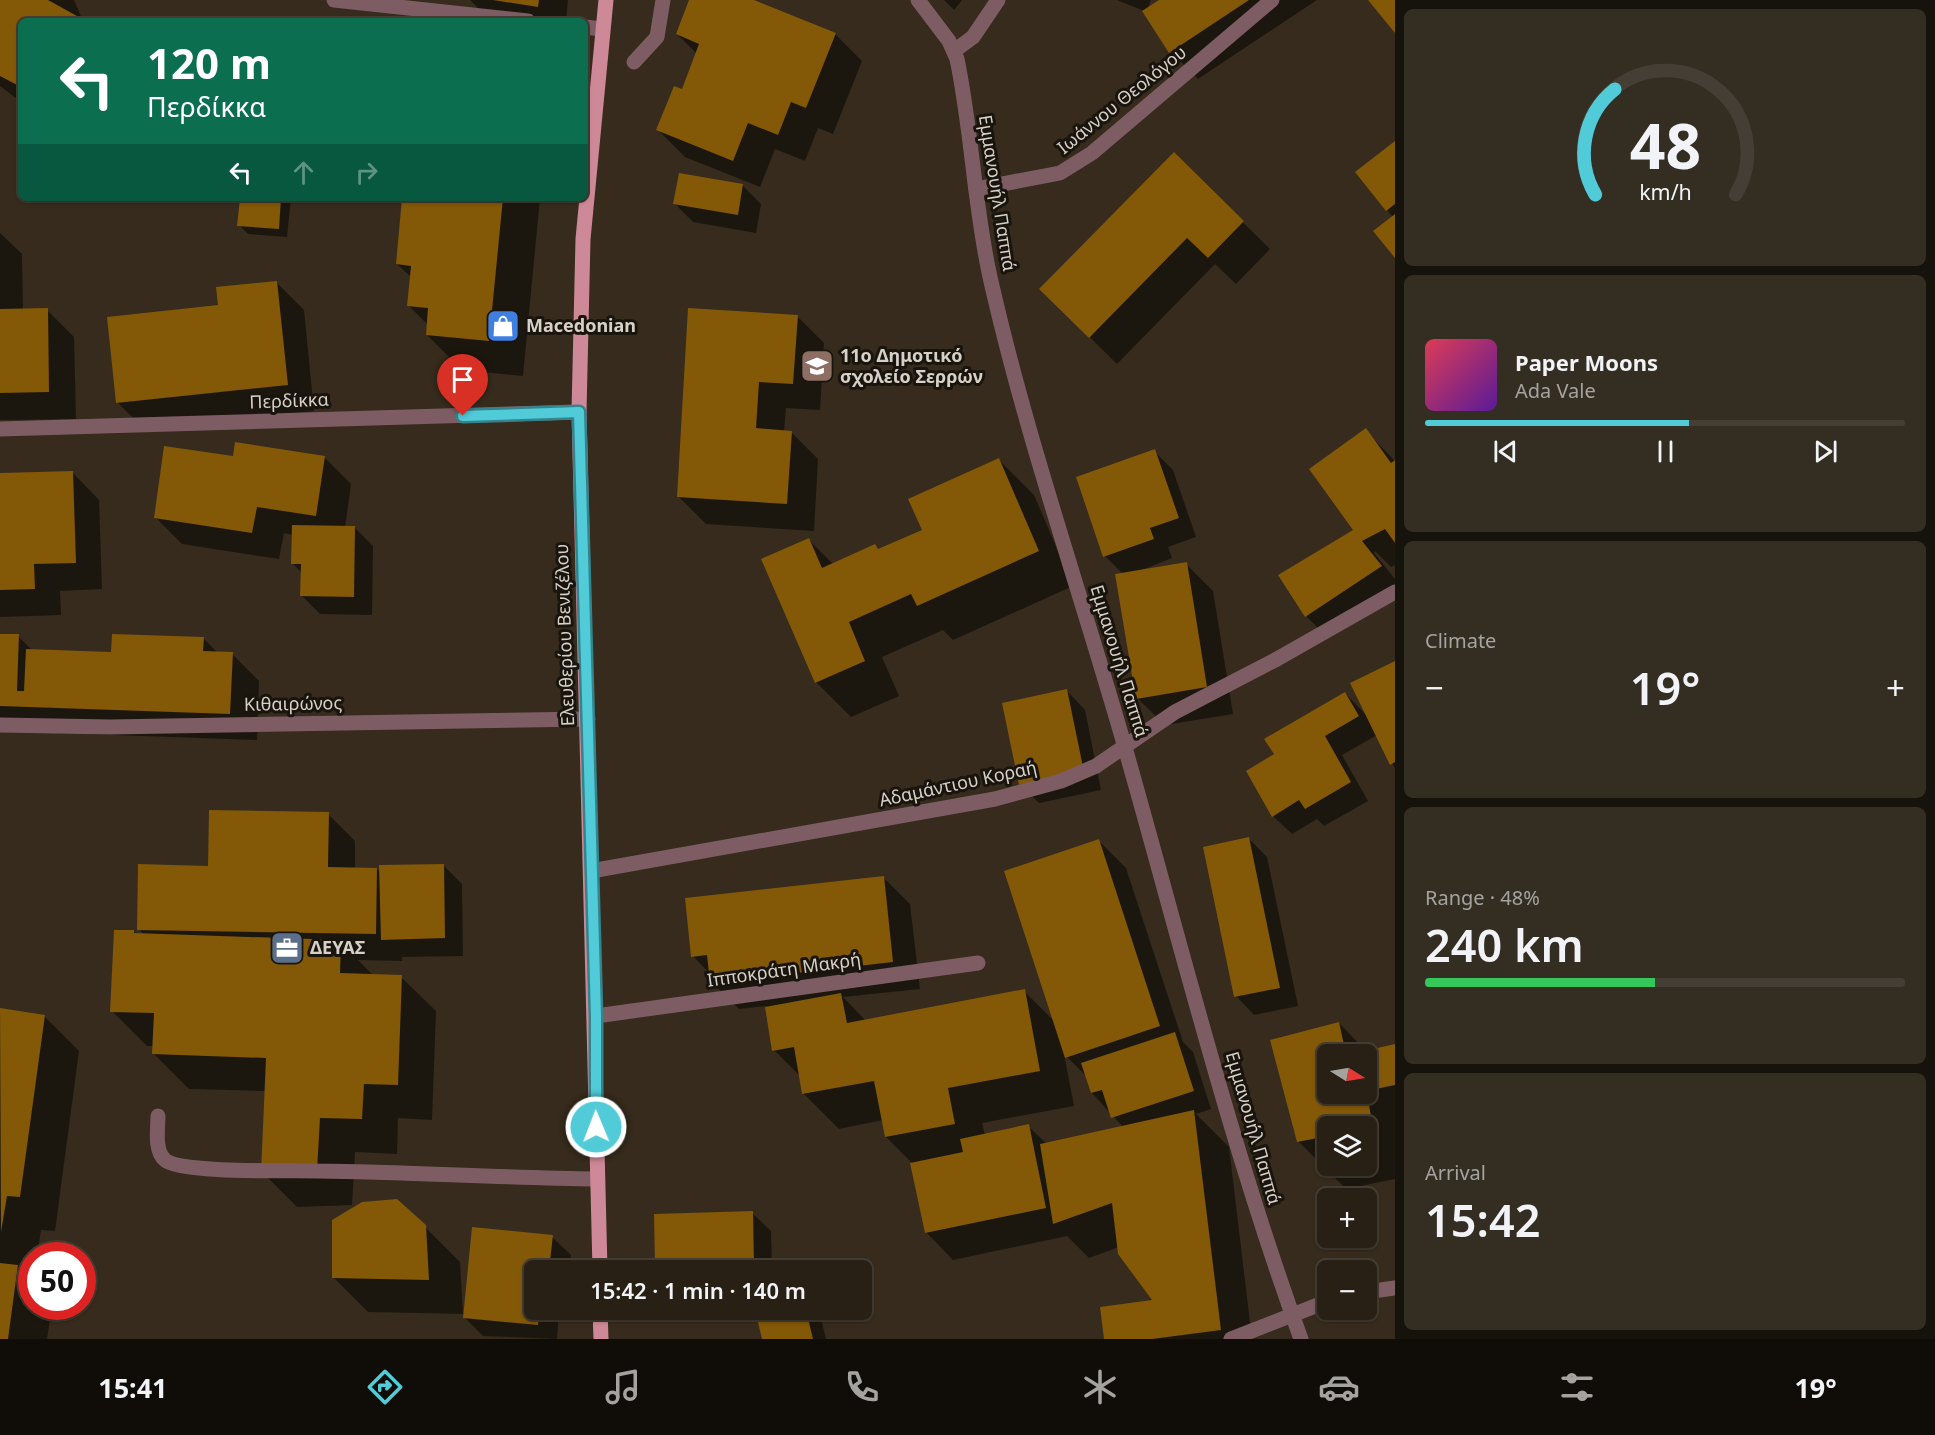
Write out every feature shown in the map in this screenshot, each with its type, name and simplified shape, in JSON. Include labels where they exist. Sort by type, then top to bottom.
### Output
[{"type":"main road","name":"Ελευθερίου Βενιζέλου","points":[[588,194],[606,0]]},
{"type":"main road","name":"Ελευθερίου Βενιζέλου","points":[[587,201],[580,288],[579,412],[596,1016],[596,1179],[600,1260]]},
{"type":"main road","points":[[600,1320],[601,1339]]},
{"type":"street","points":[[334,0],[500,18]]},
{"type":"street","points":[[634,62],[657,37],[663,0]]},
{"type":"street","points":[[918,0],[954,51],[973,37],[998,0]]},
{"type":"street","name":"Ιωάννου Θεολόγου","points":[[976,189],[1060,173],[1070,169],[1092,153],[1272,0]]},
{"type":"street","points":[[588,27],[602,29]]},
{"type":"street","name":"Εμμανουήλ Παππά","points":[[954,51],[990,277],[1030,430],[1125,746],[1222,1095],[1301,1339]]},
{"type":"street","name":"Περδίκκα","points":[[0,429],[579,412]]},
{"type":"street","name":"Αδαμάντιου Κοραή","points":[[591,871],[1026,793],[1080,775],[1176,712],[1277,659],[1395,592]]},
{"type":"street","name":"Κιθαιρώνος","points":[[0,725],[110,727],[588,719]]},
{"type":"street","name":"Ιπποκράτη Μακρή","points":[[596,1016],[978,963]]},
{"type":"street","points":[[158,1116],[160,1154],[166,1161],[192,1168],[261,1172],[317,1171],[596,1179]]},
{"type":"street","points":[[1377,1290],[1395,1288]]},
{"type":"street","points":[[1231,1339],[1317,1305]]},
{"type":"building","points":[[0,0],[48,0],[81,18],[18,18],[18,85],[0,76]]},
{"type":"building","points":[[493,0],[539,0],[538,7]]},
{"type":"building","points":[[689,0],[754,0],[836,33],[806,108],[791,102],[778,135],[748,123],[733,161],[656,130],[674,86],[682,89],[699,44],[676,34]]},
{"type":"building","points":[[1159,0],[1249,0],[1169,53],[1142,11]]},
{"type":"building","points":[[1368,0],[1395,0],[1395,33]]},
{"type":"building","points":[[1395,141],[1395,204],[1386,211],[1355,172]]},
{"type":"building","points":[[1174,152],[1244,221],[1208,258],[1187,238],[1089,338],[1039,289]]},
{"type":"building","points":[[679,173],[743,184],[738,215],[673,204]]},
{"type":"building","points":[[240,201],[281,201],[279,229],[237,226]]},
{"type":"building","points":[[402,201],[503,201],[489,341],[426,335],[428,308],[407,306],[411,266],[396,264]]},
{"type":"building","points":[[1395,214],[1395,258],[1373,231]]},
{"type":"building","points":[[277,281],[288,385],[116,403],[107,317],[218,305],[216,287]]},
{"type":"building","points":[[48,308],[49,392],[0,393],[0,309]]},
{"type":"building","points":[[688,308],[798,315],[793,384],[759,382],[756,428],[792,431],[787,504],[677,497]]},
{"type":"building","points":[[1366,428],[1391,463],[1395,460],[1395,543],[1385,529],[1362,541],[1382,566],[1305,617],[1278,575],[1353,530],[1309,469]]},
{"type":"building","points":[[235,442],[325,456],[316,516],[257,507],[252,533],[154,518],[164,446],[233,456]]},
{"type":"building","points":[[1155,449],[1179,518],[1150,528],[1154,539],[1103,557],[1076,477]]},
{"type":"building","points":[[999,458],[1039,551],[917,606],[911,594],[849,622],[865,661],[815,683],[761,559],[809,538],[822,568],[875,544],[878,549],[922,530],[908,499]]},
{"type":"building","points":[[73,471],[76,563],[34,564],[35,589],[0,590],[0,473]]},
{"type":"building","points":[[292,525],[355,526],[354,597],[300,596],[301,564],[291,564]]},
{"type":"building","points":[[1187,562],[1207,687],[1136,699],[1115,574]]},
{"type":"building","points":[[0,634],[19,634],[17,691],[24,691],[26,649],[111,652],[112,634],[204,637],[203,651],[233,652],[230,714],[0,706]]},
{"type":"building","points":[[1395,661],[1395,762],[1390,765],[1350,683]]},
{"type":"building","points":[[1067,689],[1084,772],[1019,785],[1002,703]]},
{"type":"building","points":[[1345,692],[1359,716],[1325,736],[1351,782],[1305,809],[1299,800],[1272,817],[1246,771],[1274,754],[1264,739]]},
{"type":"building","points":[[209,810],[329,812],[328,867],[377,868],[376,934],[137,930],[138,864],[208,866]]},
{"type":"building","points":[[1249,837],[1280,988],[1234,997],[1203,847]]},
{"type":"building","points":[[1099,839],[1160,1026],[1065,1058],[1004,871]]},
{"type":"building","points":[[444,864],[445,938],[381,940],[379,865]]},
{"type":"building","points":[[884,876],[893,962],[710,983],[707,955],[691,957],[685,898]]},
{"type":"building","points":[[114,930],[134,930],[134,933],[341,940],[340,973],[402,975],[398,1085],[364,1084],[362,1119],[320,1118],[317,1171],[261,1172],[266,1058],[152,1054],[154,1013],[110,1012]]},
{"type":"building","points":[[1025,989],[1040,1071],[948,1088],[955,1124],[885,1137],[874,1081],[802,1094],[794,1047],[772,1051],[765,1007],[841,993],[847,1023]]},
{"type":"building","points":[[0,1008],[45,1015],[20,1197],[7,1196],[1,1232]]},
{"type":"building","points":[[1339,1022],[1344,1044],[1317,1044],[1317,1104],[1369,1104],[1371,1116],[1317,1116],[1317,1138],[1297,1142],[1270,1040]]},
{"type":"building","points":[[1175,1032],[1194,1091],[1111,1118],[1102,1090],[1091,1093],[1081,1063]]},
{"type":"building","points":[[1395,1044],[1395,1085],[1377,1089],[1377,1048]]},
{"type":"building","points":[[1194,1110],[1221,1330],[1152,1339],[1104,1339],[1100,1307],[1152,1300],[1118,1254],[1112,1203],[1053,1224],[1040,1144]]},
{"type":"building","points":[[1029,1124],[1046,1208],[925,1233],[910,1163],[963,1152],[960,1139]]},
{"type":"building","points":[[397,1199],[426,1225],[429,1280],[332,1278],[332,1220],[362,1202]]},
{"type":"building","points":[[753,1211],[754,1260],[655,1260],[654,1214]]},
{"type":"building","points":[[472,1227],[553,1235],[550,1260],[524,1260],[524,1320],[539,1320],[538,1325],[463,1318]]},
{"type":"building","points":[[0,1263],[18,1265],[8,1339],[0,1339]]},
{"type":"building","points":[[757,1320],[808,1320],[813,1339],[762,1339]]},
{"type":"place","name":"Macedonian","points":[[503,326]]},
{"type":"place","name":"11ο Δημοτικό σχολείο Σερρών","points":[[817,366]]},
{"type":"place","name":"ΔΕΥΑΣ","points":[[287,948]]},
{"type":"route","points":[[463,416],[579,412],[596,1016],[596,1127]]}]
